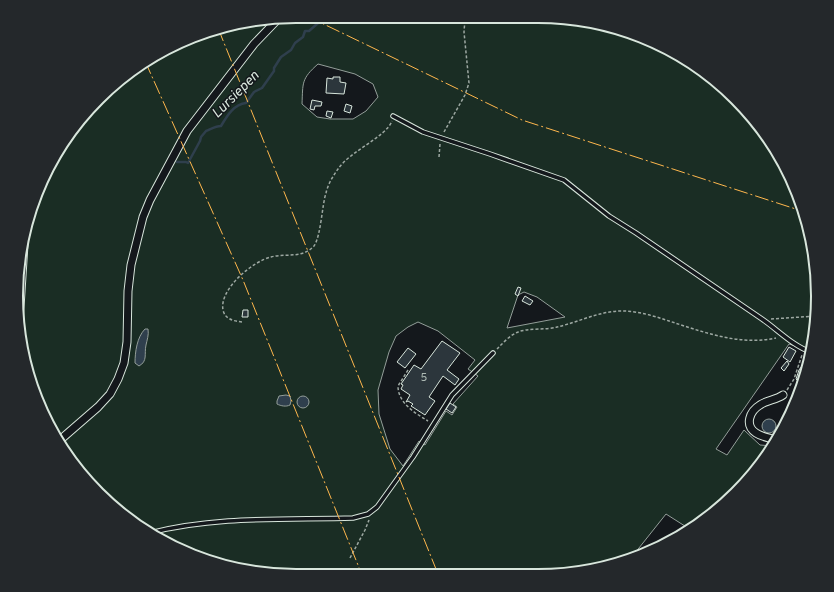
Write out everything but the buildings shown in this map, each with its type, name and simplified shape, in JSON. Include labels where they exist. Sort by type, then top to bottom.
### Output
[{"type":"street","points":[[63,437],[98,407],[110,394],[124,363],[127,342],[128,291],[131,265],[138,234],[150,200],[187,131],[254,44],[273,24]]},
{"type":"street","points":[[771,438],[756,433],[752,429],[749,422],[750,418],[753,411],[758,406],[783,395]]},
{"type":"lane","points":[[393,116],[416,129],[564,180],[609,216],[762,319],[780,332],[782,336],[806,350]]},
{"type":"lane","points":[[158,531],[201,523],[353,518],[368,514],[377,507],[413,457],[432,424],[452,395],[493,353]]},
{"type":"path","points":[[439,157],[443,134],[465,95],[469,83],[464,32],[465,23]]},
{"type":"path","points":[[242,322],[228,318],[224,312],[224,299],[233,282],[268,258],[296,255],[303,253],[313,246],[317,238],[325,194],[333,176],[349,157],[390,126],[393,116]]},
{"type":"path","points":[[493,353],[519,331],[556,328],[601,314],[622,311],[640,312],[700,331],[741,340],[760,341],[782,336]]},
{"type":"path","points":[[762,319],[810,316]]},
{"type":"path","points":[[792,383],[801,357]]},
{"type":"path","points":[[408,370],[398,386],[400,396],[408,407],[432,424]]},
{"type":"path","points":[[350,558],[365,530],[369,520],[368,514]]},
{"type":"green space","points":[[296,23],[538,23],[574,25],[626,37],[659,51],[690,69],[718,91],[743,116],[765,144],[783,175],[797,208],[802,225],[809,260],[811,296],[809,332],[806,349],[789,344],[716,449],[727,455],[744,430],[760,445],[766,445],[765,448],[755,462],[731,489],[704,513],[690,523],[685,526],[666,514],[637,550],[626,555],[574,567],[538,569],[296,569],[260,567],[208,555],[175,541],[144,523],[130,513],[103,489],[79,462],[69,448],[51,417],[37,384],[28,349],[25,332],[23,296],[25,260],[28,243],[37,208],[51,175],[69,144],[79,130],[103,103],[130,79],[144,69],[175,51],[208,37],[260,25]],"holes":[[[318,64],[355,74],[373,84],[378,97],[366,111],[353,119],[330,119],[317,117],[302,104],[304,82],[308,74]],[[524,292],[537,297],[565,317],[507,328],[518,295]],[[418,322],[438,331],[475,360],[468,369],[478,376],[453,404],[457,407],[452,415],[446,411],[425,445],[419,441],[403,466],[390,449],[379,414],[378,390],[389,352],[396,336]]]},
{"type":"water","points":[[145,329],[148,329],[148,337],[145,348],[145,357],[144,362],[139,366],[135,363],[136,350],[138,340]]},
{"type":"water","points":[[279,396],[290,396],[290,405],[284,406],[277,404]]},
{"type":"water","points":[[301,396],[305,396],[309,402],[305,408],[301,408],[297,404],[297,400]]},
{"type":"water","points":[[766,419],[772,419],[776,423],[776,429],[772,433],[766,433],[762,429],[762,423]]},
{"type":"waterway","name":"Lursiepen","points":[[177,162],[188,163],[201,137],[206,131],[221,126],[234,108],[246,103],[254,92],[262,88],[274,71],[274,68],[281,57],[291,50],[295,43],[303,37],[305,31],[309,31],[318,23]]},
{"type":"power","points":[[321,23],[522,120],[797,210]]},
{"type":"power","points":[[220,33],[436,569]]},
{"type":"power","points":[[148,67],[243,280],[360,569]]}]
